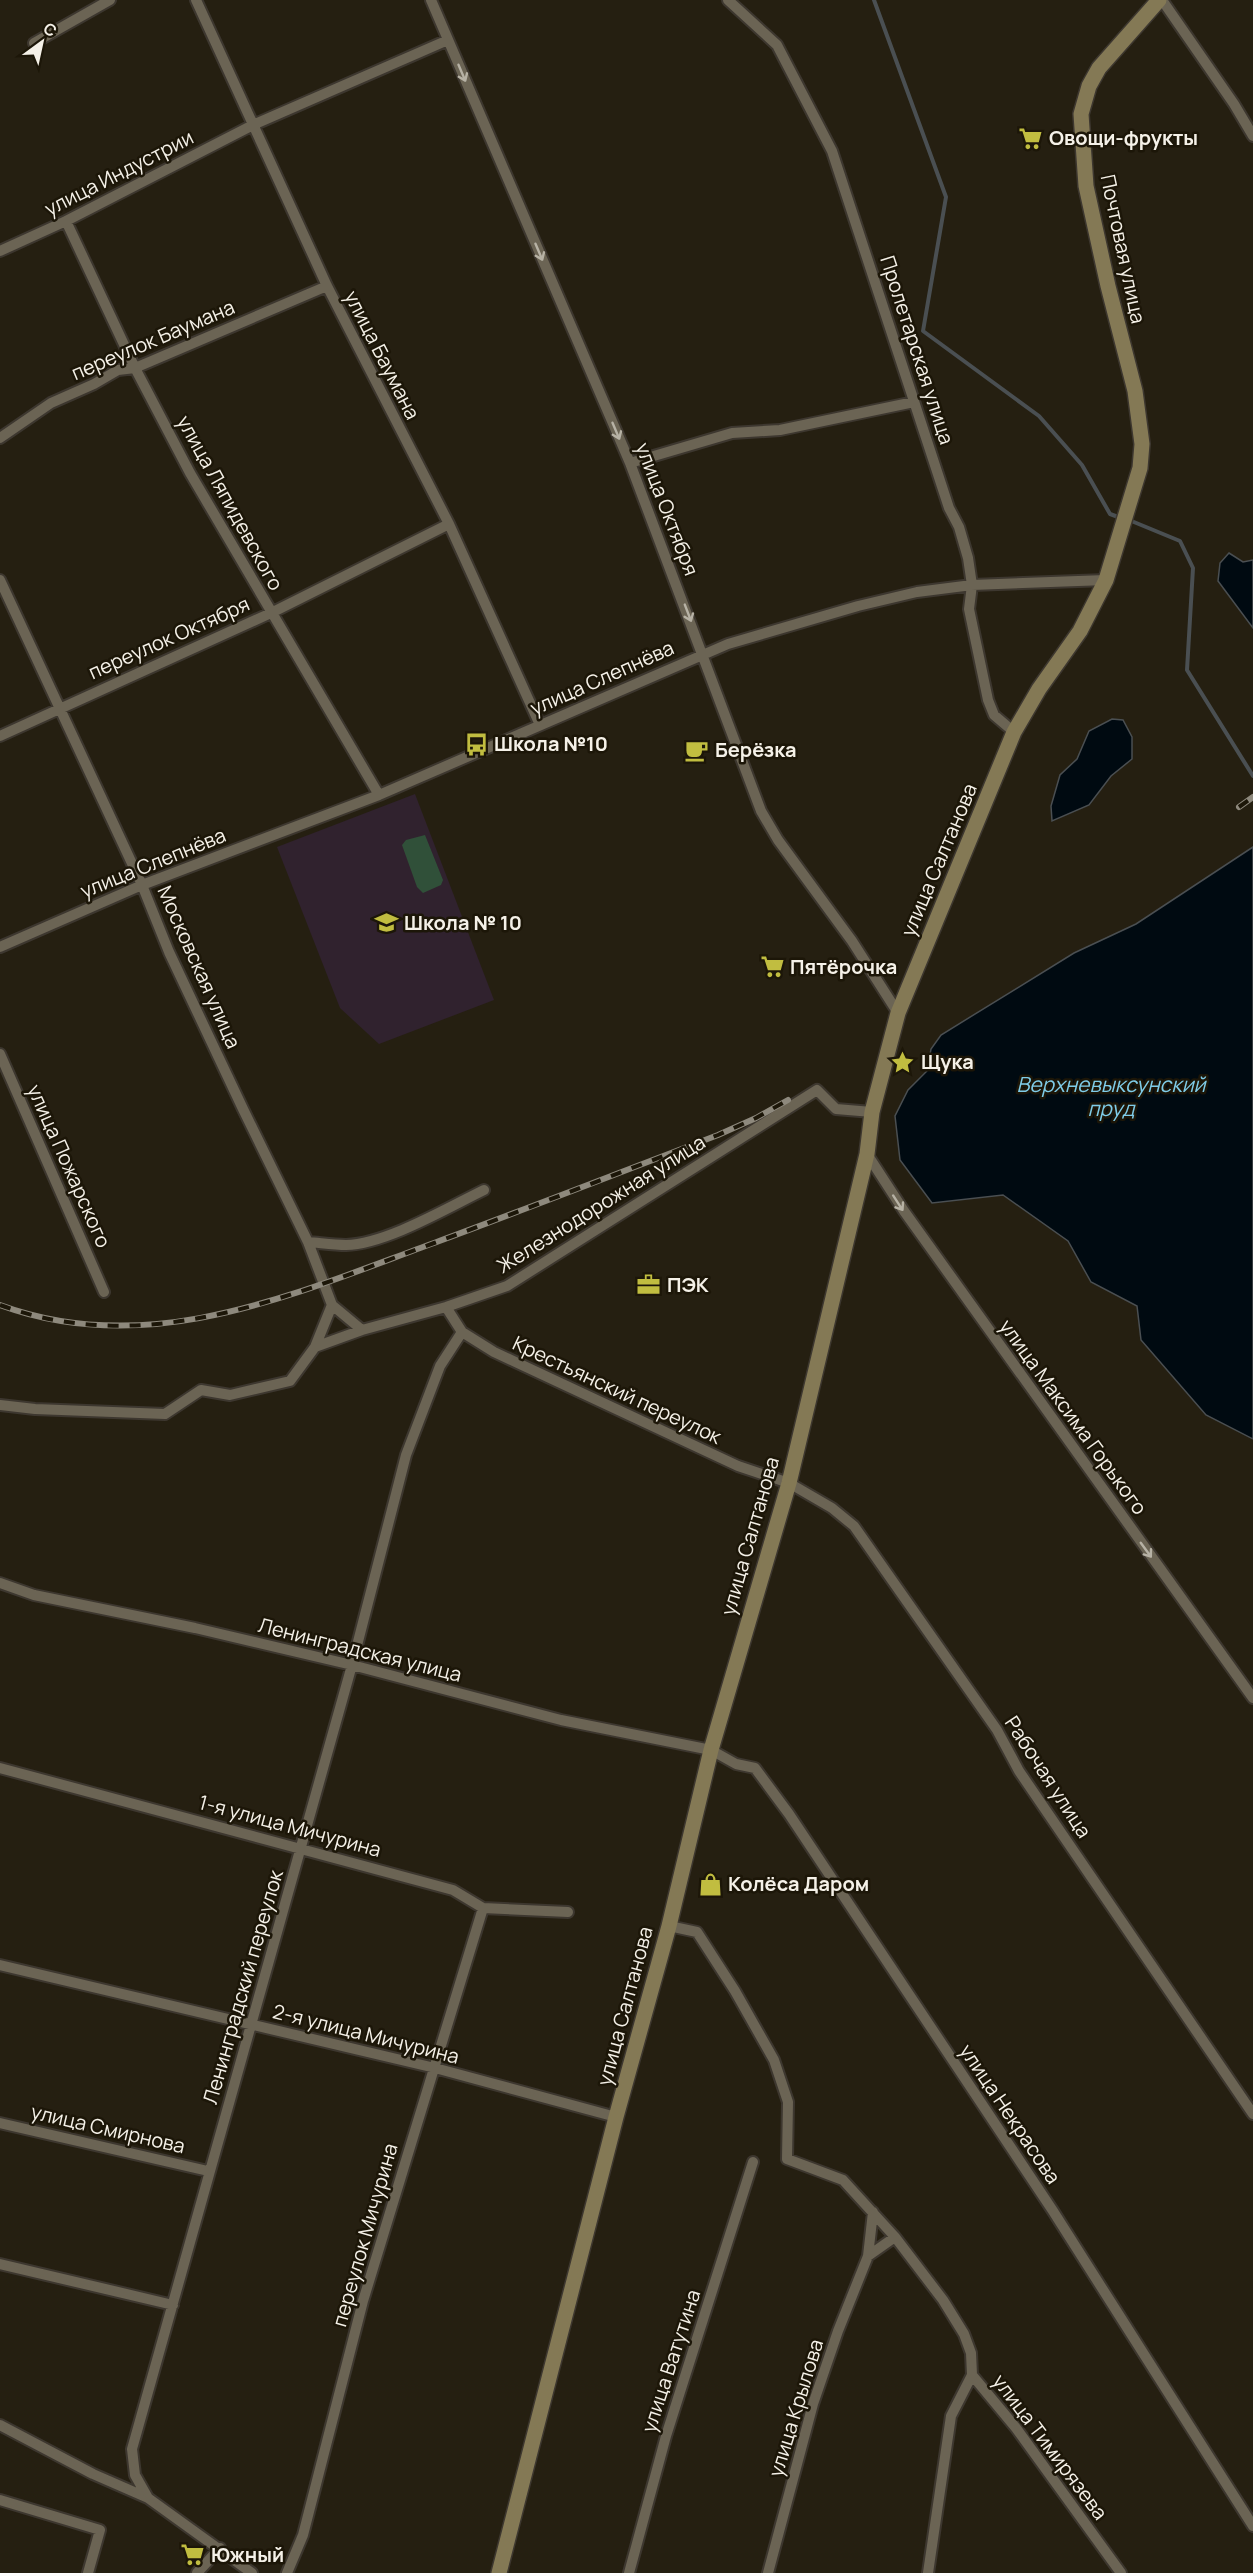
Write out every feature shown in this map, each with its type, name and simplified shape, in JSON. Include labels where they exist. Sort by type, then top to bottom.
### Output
[{"type":"main road","name":"Почтовая улица","points":[[1118,543],[1140,468],[1142,444],[1139,419],[1086,186],[1081,114],[1089,86],[1099,68],[1160,0]]},
{"type":"main road","name":"улица Салтанова","points":[[500,2573],[616,2117],[669,1926],[711,1750],[789,1483],[867,1154],[872,1112],[898,1013],[1014,732],[1039,689],[1080,631],[1106,580],[1118,543]]},
{"type":"street","points":[[34,43],[110,0]]},
{"type":"street","name":"улица Баумана","points":[[196,0],[327,286],[449,524],[540,725]]},
{"type":"street","name":"улица Октября","points":[[431,0],[630,463],[761,812],[778,840],[852,941],[898,1013]]},
{"type":"street","name":"Пролетарская улица","points":[[728,0],[777,45],[832,151],[949,508],[959,527],[968,558],[972,585],[969,609],[988,700],[993,715],[1014,732]]},
{"type":"street","points":[[1160,0],[1234,104],[1253,136]]},
{"type":"street","name":"улица Индустрии","points":[[0,251],[66,221],[253,124],[448,40]]},
{"type":"street","name":"улица Ляпидевского","points":[[66,221],[135,368],[190,473],[379,795]]},
{"type":"street","name":"переулок Баумана","points":[[0,438],[51,403],[94,384],[118,370],[135,368],[327,286]]},
{"type":"street","points":[[630,463],[732,433],[780,430],[914,402]]},
{"type":"street","name":"переулок Октября","points":[[0,736],[58,707],[271,612],[449,524]]},
{"type":"street","name":"Московская улица","points":[[0,580],[142,885],[184,984],[308,1242],[332,1305]]},
{"type":"street","name":"улица Слепнёва","points":[[0,946],[142,885],[379,795],[661,674],[703,653],[858,606],[917,592],[972,585],[1106,580]]},
{"type":"street","name":"улица Пожарского","points":[[0,1054],[104,1292]]},
{"type":"street","name":"Железнодорожная улица","points":[[315,1347],[362,1330],[446,1307],[507,1286],[817,1090],[836,1109],[872,1112]]},
{"type":"street","name":"улица Максима Горького","points":[[867,1154],[904,1211],[1253,1698]]},
{"type":"street","points":[[308,1242],[346,1245],[389,1235],[484,1190]]},
{"type":"street","points":[[0,1405],[35,1409],[165,1414],[201,1390],[230,1395],[290,1382],[315,1347],[332,1305],[362,1330]]},
{"type":"street","name":"Крестьянский переулок","points":[[446,1307],[462,1332],[494,1352],[738,1466],[789,1483]]},
{"type":"street","name":"Ленинградский переулок","points":[[148,2498],[135,2475],[132,2449],[173,2306],[208,2171],[352,1665],[406,1455],[440,1366],[462,1332]]},
{"type":"street","name":"Рабочая улица","points":[[789,1483],[832,1508],[854,1526],[997,1730],[1019,1771],[1253,2114]]},
{"type":"street","name":"Ленинградская улица","points":[[0,1583],[34,1595],[195,1628],[352,1665],[561,1720],[711,1750]]},
{"type":"street","name":"улица Некрасова","points":[[711,1750],[736,1764],[755,1768],[789,1814],[1053,2211],[1253,2526]]},
{"type":"street","name":"1-я улица Мичурина","points":[[0,1768],[453,1890],[483,1908],[568,1911]]},
{"type":"street","name":"переулок Мичурина","points":[[286,2573],[303,2535],[363,2301],[483,1908]]},
{"type":"street","name":"улица Тимирязева","points":[[669,1926],[697,1932],[735,1991],[774,2060],[788,2102],[787,2159],[843,2180],[895,2237],[943,2300],[964,2334],[971,2353],[972,2375],[1016,2428],[1122,2573]]},
{"type":"street","name":"2-я улица Мичурина","points":[[0,1965],[435,2068],[616,2117]]},
{"type":"street","name":"улица Смирнова","points":[[0,2123],[208,2171]]},
{"type":"street","name":"улица Ватутина","points":[[629,2573],[666,2436],[753,2162]]},
{"type":"street","name":"улица Крылова","points":[[768,2573],[813,2404],[838,2331],[868,2256],[873,2212]]},
{"type":"street","points":[[868,2256],[895,2237]]},
{"type":"street","points":[[0,2264],[173,2306]]},
{"type":"street","points":[[928,2573],[951,2416],[972,2375]]},
{"type":"street","points":[[0,2425],[93,2474],[148,2498],[252,2573]]},
{"type":"street","points":[[0,2500],[100,2530],[88,2573]]},
{"type":"street","points":[[197,2573],[220,2548]]},
{"type":"shaded area","name":"Школа № 10","points":[[415,794],[494,1000],[379,1044],[340,1008],[277,847]]},
{"type":"green space","points":[[425,835],[443,880],[441,885],[423,893],[417,887],[402,845],[406,840]]},
{"type":"water","points":[[1229,553],[1243,562],[1253,560],[1253,628],[1218,581],[1220,563]]},
{"type":"water","points":[[1112,719],[1123,720],[1132,737],[1132,759],[1111,776],[1089,805],[1052,821],[1051,806],[1060,775],[1077,759],[1089,731]]},
{"type":"water","name":"Верхневыксунский пруд","points":[[1253,847],[1253,1439],[1206,1415],[1141,1340],[1137,1306],[1091,1282],[1068,1241],[1003,1195],[932,1203],[900,1160],[895,1116],[908,1090],[927,1071],[931,1049],[941,1035],[1074,953],[1136,924]]},
{"type":"waterway","points":[[874,0],[946,197],[923,331],[1039,416],[1082,465],[1110,514],[1121,518]]},
{"type":"waterway","points":[[1129,520],[1180,541],[1193,568],[1187,670],[1253,776]]},
{"type":"railway","points":[[1239,807],[1253,797]]},
{"type":"railway","points":[[0,1305],[56,1320],[111,1326],[166,1323],[221,1314],[275,1300],[718,1135],[788,1100]]},
{"type":"place","name":"Овощи-фрукты","points":[[1031,138]]},
{"type":"place","name":"Школа №10","points":[[476,744]]},
{"type":"place","name":"Берёзка","points":[[697,750]]},
{"type":"place","name":"Школа № 10","points":[[386,923]]},
{"type":"place","name":"Пятёрочка","points":[[772,967]]},
{"type":"place","name":"Щука","points":[[903,1062]]},
{"type":"place","name":"ПЭК","points":[[649,1285]]},
{"type":"place","name":"Колёса Даром","points":[[710,1884]]},
{"type":"place","name":"Южный","points":[[193,2555]]}]
